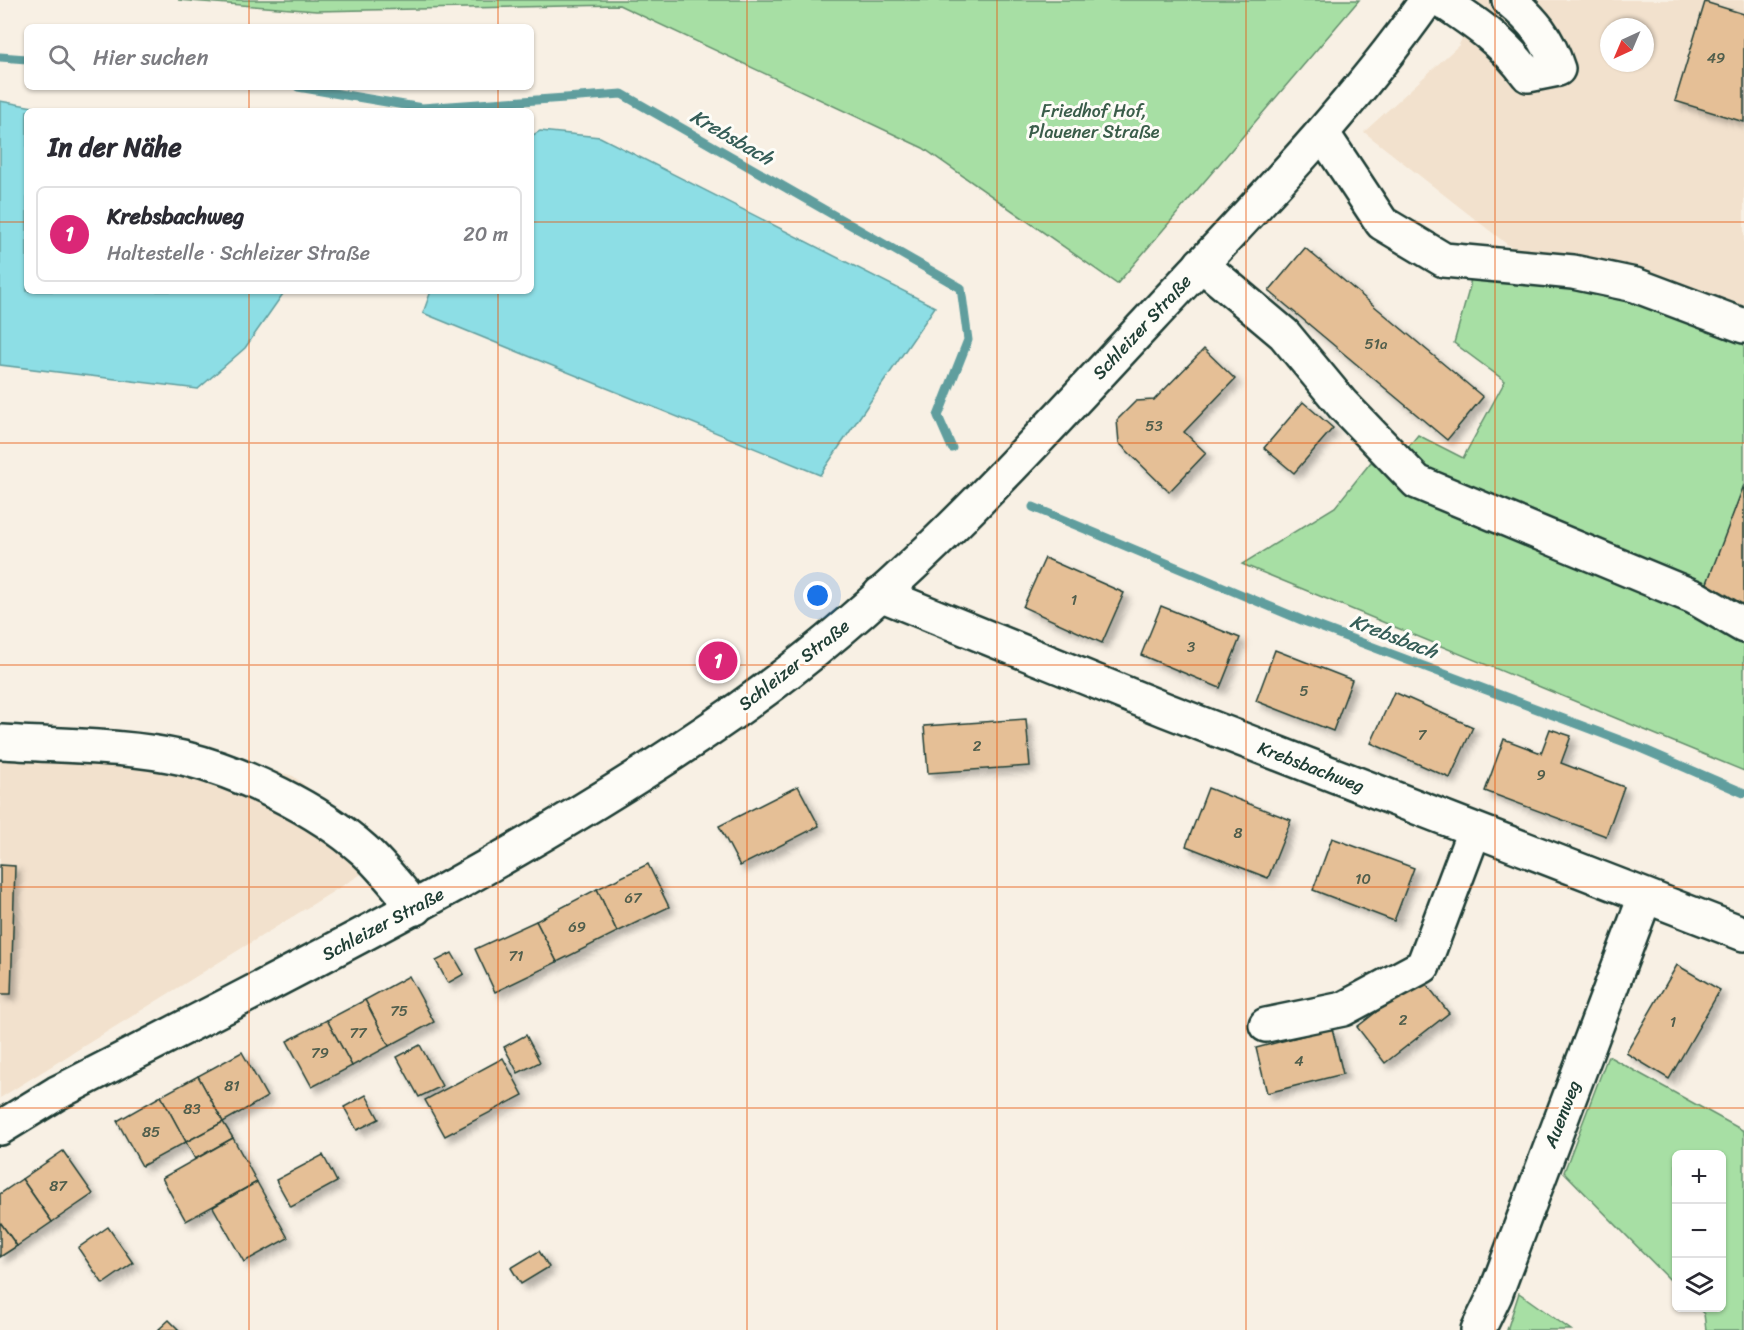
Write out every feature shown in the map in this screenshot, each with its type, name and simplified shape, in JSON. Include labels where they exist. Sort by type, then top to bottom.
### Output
[{"type":"main road","name":"Schleizer Straße","points":[[0,1128],[57,1093],[416,908],[597,801],[740,708],[835,634],[880,594],[1052,425],[1323,134],[1385,59],[1427,0]]},
{"type":"main road","points":[[1441,0],[1488,31],[1512,52],[1528,75],[1558,69],[1550,44],[1538,28],[1509,0]]},
{"type":"main road","points":[[1323,134],[1382,223],[1444,260],[1573,272],[1635,285],[1744,326]]},
{"type":"main road","points":[[1201,264],[1284,334],[1342,404],[1416,482],[1694,597],[1744,626]]},
{"type":"main road","name":"Krebsbachweg","points":[[880,594],[1166,710],[1744,934]]},
{"type":"main road","points":[[2,742],[133,751],[183,759],[241,778],[321,817],[365,851],[416,908]]},
{"type":"main road","points":[[1266,1025],[1343,1009],[1423,966],[1474,831]]},
{"type":"main road","name":"Auenweg","points":[[1478,1330],[1495,1295],[1645,897]]},
{"type":"shaded area","points":[[1478,0],[1744,0],[1744,308],[1656,281],[1522,256],[1364,132],[1459,45]]},
{"type":"shaded area","points":[[0,734],[155,737],[293,776],[392,855],[0,1098]]},
{"type":"green space","name":"Friedhof Hof, Plauener Straße","points":[[178,0],[1359,0],[1117,284],[923,148],[619,5],[316,11]]},
{"type":"green space","points":[[1472,247],[1656,281],[1744,308],[1744,771],[1242,564],[1335,507],[1371,462],[1387,473],[1418,435],[1463,458],[1505,381],[1454,343],[1470,286]]},
{"type":"green space","points":[[1608,1056],[1744,1131],[1744,1330],[1706,1330],[1702,1312],[1726,1312],[1726,1150],[1672,1150],[1672,1282],[1564,1172]]},
{"type":"green space","points":[[1519,1293],[1571,1330],[1507,1330]]},
{"type":"water","points":[[0,101],[38,108],[24,108],[24,294],[283,294],[245,348],[198,389],[0,365]]},
{"type":"water","points":[[540,131],[600,137],[935,307],[820,475],[423,313],[430,294],[534,294],[534,134]]},
{"type":"building","points":[[1705,2],[1744,14],[1744,122],[1675,101]]},
{"type":"building","points":[[1305,248],[1483,397],[1447,440],[1269,291]]},
{"type":"building","points":[[1204,349],[1235,379],[1184,432],[1206,453],[1169,492],[1119,443],[1117,420],[1136,401],[1154,400]]},
{"type":"building","points":[[1303,402],[1333,428],[1294,473],[1264,448]]},
{"type":"building","points":[[1744,485],[1744,602],[1742,606],[1704,591]]},
{"type":"building","points":[[1045,558],[1124,593],[1102,643],[1023,607]]},
{"type":"building","points":[[1161,606],[1240,638],[1220,688],[1141,655]]},
{"type":"building","points":[[1275,650],[1352,680],[1333,731],[1256,701]]},
{"type":"building","points":[[1394,692],[1473,727],[1450,778],[1371,743]]},
{"type":"building","points":[[1026,719],[1030,766],[928,773],[924,726]]},
{"type":"building","points":[[1550,729],[1571,736],[1561,763],[1624,787],[1606,836],[1485,791],[1504,739],[1541,753]]},
{"type":"building","points":[[798,786],[819,826],[740,866],[719,826]]},
{"type":"building","points":[[1208,788],[1291,820],[1268,878],[1186,846]]},
{"type":"building","points":[[1332,838],[1414,868],[1394,921],[1313,890]]},
{"type":"building","points":[[648,864],[669,907],[617,932],[597,889]]},
{"type":"building","points":[[0,865],[15,866],[11,994],[0,994]]},
{"type":"building","points":[[597,889],[617,932],[557,962],[536,921]]},
{"type":"building","points":[[536,921],[557,962],[495,992],[475,949]]},
{"type":"building","points":[[452,953],[464,974],[448,983],[436,961]]},
{"type":"building","points":[[1677,965],[1720,990],[1669,1079],[1626,1053]]},
{"type":"building","points":[[409,976],[434,1022],[389,1046],[365,1000]]},
{"type":"building","points":[[1421,977],[1449,1013],[1385,1063],[1357,1027]]},
{"type":"building","points":[[365,1000],[389,1046],[352,1066],[327,1020]]},
{"type":"building","points":[[327,1020],[352,1066],[312,1087],[287,1041]]},
{"type":"building","points":[[1332,1028],[1343,1074],[1267,1093],[1256,1048]]},
{"type":"building","points":[[526,1035],[540,1062],[518,1073],[504,1047]]},
{"type":"building","points":[[420,1045],[442,1086],[419,1097],[397,1057]]},
{"type":"building","points":[[242,1052],[267,1097],[223,1122],[198,1076]]},
{"type":"building","points":[[503,1058],[523,1095],[445,1136],[425,1100]]},
{"type":"building","points":[[198,1076],[223,1122],[186,1142],[161,1096]]},
{"type":"building","points":[[366,1095],[379,1119],[357,1130],[344,1107]]},
{"type":"building","points":[[161,1096],[186,1142],[142,1166],[117,1121]]},
{"type":"building","points":[[223,1122],[233,1138],[195,1159],[186,1142]]},
{"type":"building","points":[[233,1138],[257,1182],[186,1221],[162,1178]]},
{"type":"building","points":[[63,1151],[93,1194],[52,1222],[22,1179]]},
{"type":"building","points":[[323,1155],[337,1182],[291,1207],[276,1180]]},
{"type":"building","points":[[22,1179],[52,1222],[17,1246],[0,1222],[0,1194]]},
{"type":"building","points":[[257,1182],[288,1238],[244,1262],[213,1207]]},
{"type":"building","points":[[0,1222],[17,1246],[0,1257]]},
{"type":"building","points":[[108,1227],[133,1263],[103,1284],[78,1248]]},
{"type":"building","points":[[539,1251],[549,1267],[521,1284],[511,1268]]},
{"type":"building","points":[[169,1320],[179,1330],[158,1330]]},
{"type":"waterway","name":"Krebsbach","points":[[0,57],[24,59]]},
{"type":"waterway","name":"Krebsbach","points":[[316,90],[422,108]]},
{"type":"waterway","name":"Krebsbach","points":[[422,108],[622,94],[961,288],[968,340],[938,416],[952,448]]},
{"type":"waterway","name":"Krebsbach","points":[[1033,507],[1304,621],[1638,747],[1744,793]]},
{"type":"place","name":"Krebsbachweg","points":[[718,661]]}]
